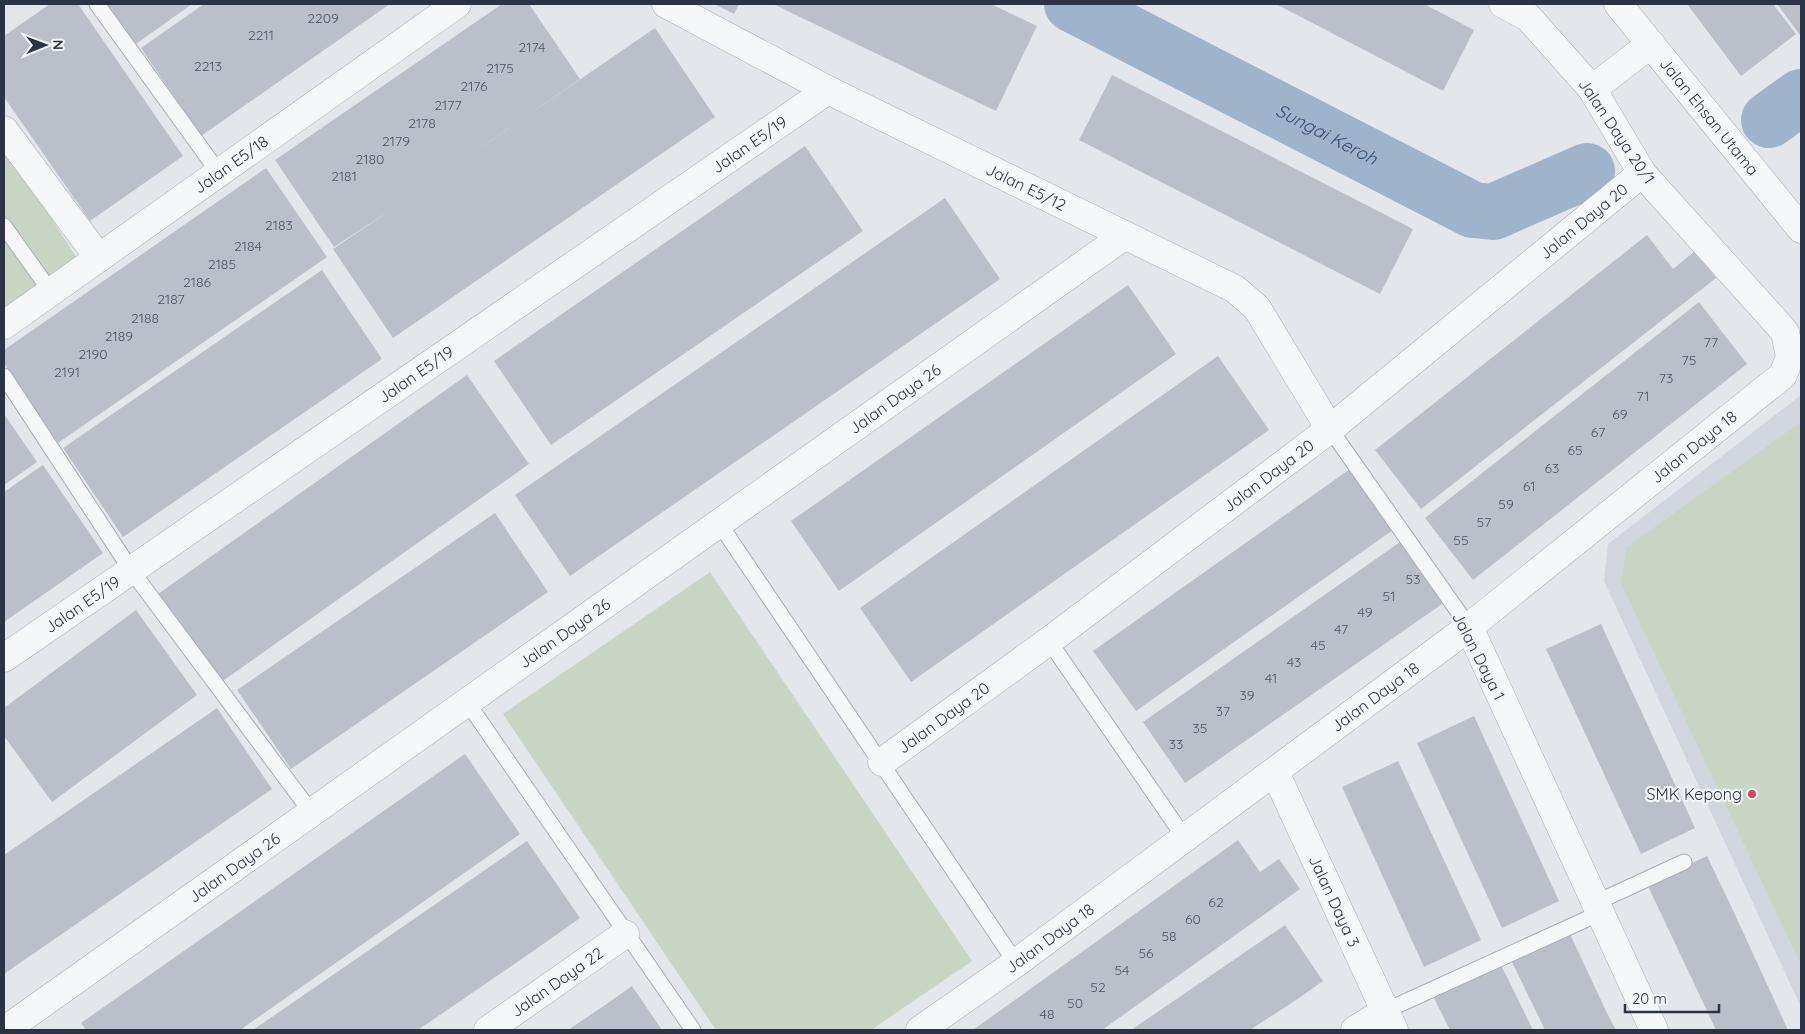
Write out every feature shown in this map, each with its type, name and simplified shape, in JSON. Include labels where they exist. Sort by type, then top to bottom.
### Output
[{"type":"street","name":"Jalan E5/18","points":[[4,325],[458,4]]},
{"type":"street","name":"Jalan E5/12","points":[[666,4],[828,90],[1235,289],[1257,308],[1330,429]]},
{"type":"street","name":"Jalan Daya 20/1","points":[[1503,4],[1528,17],[1592,89],[1642,173],[1785,332]]},
{"type":"street","name":"Jalan Ehsan Utama","points":[[1618,4],[1801,229]]},
{"type":"street","points":[[1592,89],[1651,44]]},
{"type":"street","name":"Jalan E5/19","points":[[4,658],[828,90]]},
{"type":"street","points":[[4,130],[99,258]]},
{"type":"street","name":"Jalan Daya 20","points":[[882,762],[1049,641],[1330,429],[1642,173]]},
{"type":"street","name":"Jalan Daya 26","points":[[5,1030],[1124,236]]},
{"type":"street","name":"Jalan Daya 18","points":[[920,1030],[1016,963],[1469,627],[1783,375],[1790,357],[1785,332]]},
{"type":"street","name":"Jalan Daya 1","points":[[1469,627],[1654,1030]]},
{"type":"street","name":"Jalan Daya 3","points":[[1275,772],[1390,1021]]},
{"type":"street","name":"Jalan Daya 22","points":[[488,1030],[625,934]]},
{"type":"street","points":[[1355,1030],[1390,1021]]},
{"type":"lane","points":[[97,4],[219,173]]},
{"type":"lane","points":[[4,226],[51,292]]},
{"type":"lane","points":[[4,376],[131,570],[312,812]]},
{"type":"lane","name":"Jalan Daya 1","points":[[1330,429],[1469,627]]},
{"type":"lane","points":[[719,523],[1016,963]]},
{"type":"lane","points":[[1049,641],[1184,837]]},
{"type":"lane","points":[[467,702],[625,934],[693,1030]]},
{"type":"lane","points":[[1390,1021],[1684,862]]},
{"type":"shaded area","name":"SMK Kepong","points":[[1801,395],[1801,1007],[1604,581],[1608,544]]},
{"type":"green space","points":[[4,145],[84,269],[4,326]]},
{"type":"green space","name":"SMK Kepong","points":[[1801,422],[1801,965],[1621,583],[1627,547]]},
{"type":"green space","points":[[710,572],[972,961],[871,1030],[716,1030],[503,714]]},
{"type":"building","points":[[50,4],[78,4],[183,156],[90,221],[4,97],[4,36]]},
{"type":"building","points":[[107,4],[192,4],[136,44]]},
{"type":"building","points":[[204,4],[390,4],[201,136],[141,48]]},
{"type":"building","points":[[502,4],[529,4],[580,79],[448,170],[655,28],[715,117],[393,338],[333,249],[392,209],[334,247],[275,160]]},
{"type":"building","points":[[714,4],[739,4],[734,14]]},
{"type":"building","points":[[773,4],[991,4],[1037,26],[996,111]]},
{"type":"building","points":[[1276,4],[1424,4],[1474,30],[1443,91]]},
{"type":"building","points":[[1687,4],[1773,4],[1796,34],[1741,76]]},
{"type":"building","points":[[1777,4],[1801,4],[1800,35]]},
{"type":"building","points":[[1112,75],[1413,229],[1380,294],[1079,140]]},
{"type":"building","points":[[805,146],[863,231],[551,445],[494,361]]},
{"type":"building","points":[[266,168],[327,257],[58,443],[4,363],[4,350]]},
{"type":"building","points":[[945,198],[1000,279],[570,576],[515,495]]},
{"type":"building","points":[[1647,235],[1673,269],[1695,251],[1716,278],[1421,509],[1375,450]]},
{"type":"building","points":[[322,270],[382,359],[123,537],[63,448]]},
{"type":"building","points":[[1128,285],[1176,354],[839,591],[791,521]]},
{"type":"building","points":[[1699,302],[1747,364],[1473,580],[1425,518]]},
{"type":"building","points":[[1218,356],[1269,430],[911,682],[860,608]]},
{"type":"building","points":[[467,375],[529,464],[220,683],[158,594]]},
{"type":"building","points":[[4,414],[37,462],[4,485]]},
{"type":"building","points":[[43,465],[103,553],[4,622],[4,492]]},
{"type":"building","points":[[1350,469],[1393,530],[1136,711],[1093,651]]},
{"type":"building","points":[[495,513],[548,592],[291,769],[237,690]]},
{"type":"building","points":[[1403,540],[1445,602],[1185,783],[1143,722]]},
{"type":"building","points":[[136,610],[197,695],[52,802],[4,736],[4,708]]},
{"type":"building","points":[[1601,624],[1695,828],[1641,854],[1546,649]]},
{"type":"building","points":[[217,708],[272,789],[4,974],[4,855]]},
{"type":"building","points":[[1474,716],[1559,901],[1502,928],[1417,743]]},
{"type":"building","points":[[465,754],[520,834],[240,1030],[86,1030],[81,1023]]},
{"type":"building","points":[[1398,761],[1481,940],[1424,967],[1342,787]]},
{"type":"building","points":[[1238,840],[1260,872],[1279,859],[1300,889],[1102,1030],[973,1030]]},
{"type":"building","points":[[527,841],[580,918],[529,954],[418,1030],[253,1030]]},
{"type":"building","points":[[1707,856],[1788,1030],[1716,1030],[1647,884]]},
{"type":"building","points":[[1285,925],[1323,981],[1299,998],[1250,1030],[1131,1030]]},
{"type":"building","points":[[1570,934],[1616,1030],[1545,1030],[1512,962]]},
{"type":"building","points":[[1500,963],[1533,1030],[1450,1030],[1433,996]]},
{"type":"building","points":[[632,986],[662,1030],[568,1030],[608,1003]]},
{"type":"waterway","name":"Sungai Keroh","points":[[1072,4],[1473,210],[1493,212],[1587,171]]},
{"type":"waterway","name":"Sungai Keroh","points":[[1769,120],[1801,97]]},
{"type":"place","name":"SMK Kepong","points":[[1752,794]]}]
